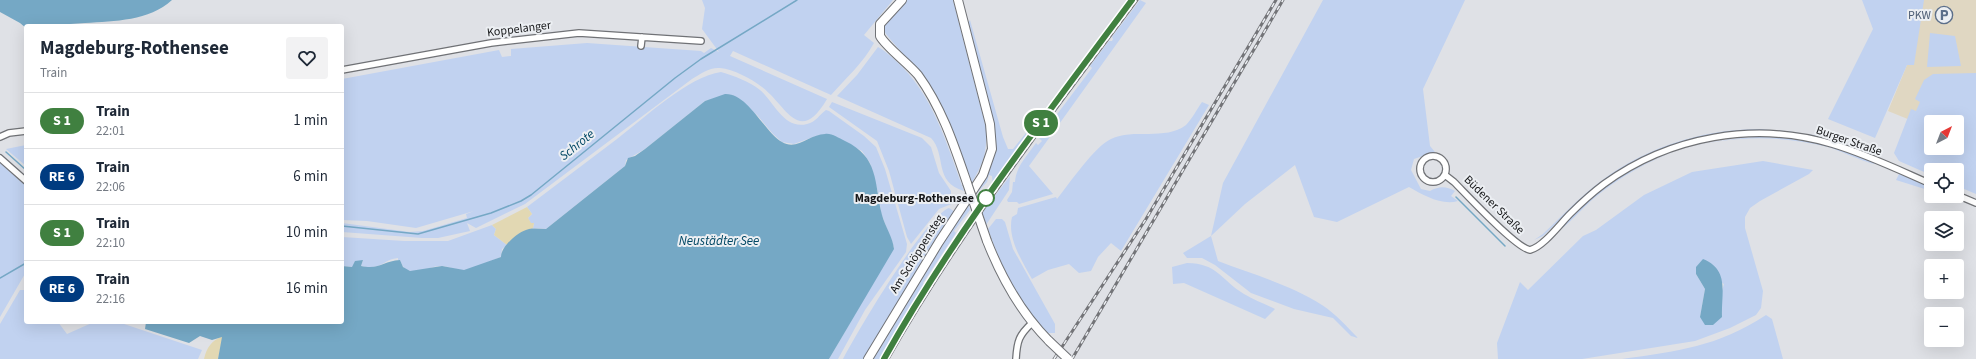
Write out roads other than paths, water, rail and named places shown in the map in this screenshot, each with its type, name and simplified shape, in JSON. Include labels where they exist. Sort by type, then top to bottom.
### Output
[{"type":"street","points":[[902,0],[880,24],[880,36],[884,42],[913,69],[933,98],[945,122],[987,241],[1005,282],[1032,323],[1068,359]]},
{"type":"street","name":"Am Schöppensteg","points":[[868,359],[943,236],[978,183],[990,158],[992,142],[990,124],[958,0]]},
{"type":"street","name":"Koppelanger","points":[[344,70],[515,40],[579,33],[702,41]]},
{"type":"street","points":[[641,46],[642,38]]},
{"type":"street","points":[[0,137],[9,133],[24,131]]},
{"type":"street","name":"Burger Straße","points":[[1529,250],[1539,246],[1591,194],[1627,169],[1671,149],[1717,137],[1763,133],[1810,138],[1858,153],[1924,181]]},
{"type":"street","points":[[0,158],[24,179]]},
{"type":"street","name":"Büdener Straße","points":[[1429,158],[1439,158],[1445,164],[1445,175],[1436,182],[1426,180],[1421,171],[1422,163],[1429,158]]},
{"type":"street","name":"Büdener Straße","points":[[1445,175],[1512,238],[1529,250]]},
{"type":"street","points":[[1964,198],[1976,203]]},
{"type":"street","points":[[1016,359],[1019,338],[1024,330],[1032,323]]},
{"type":"water","points":[[0,0],[172,0],[163,7],[142,16],[108,22],[24,24],[24,26],[0,12]]},
{"type":"water","name":"Neustädter See","points":[[725,94],[733,95],[748,106],[775,137],[782,142],[793,145],[819,135],[833,135],[856,147],[870,163],[876,181],[882,215],[894,249],[829,359],[218,359],[222,337],[212,340],[200,336],[189,343],[145,329],[146,324],[344,324],[344,266],[352,267],[355,261],[363,260],[361,266],[373,267],[400,260],[403,267],[410,271],[442,266],[464,270],[501,257],[504,248],[516,236],[529,229],[546,229],[625,166],[628,158],[635,156],[645,149],[705,101]]},
{"type":"water","points":[[1703,259],[1712,264],[1721,276],[1723,291],[1722,317],[1713,325],[1705,325],[1700,317],[1705,289],[1696,274],[1696,267]]},
{"type":"waterway","name":"Schrote","points":[[344,226],[418,234],[491,213],[521,201],[531,195],[675,78],[701,59],[797,0]]},
{"type":"waterway","points":[[6,152],[24,168]]},
{"type":"waterway","points":[[1456,197],[1505,246]]},
{"type":"waterway","name":"Schrote","points":[[0,278],[24,264]]},
{"type":"railway","points":[[888,359],[916,312],[975,220],[1137,0]]},
{"type":"railway","points":[[1054,359],[1146,219],[1276,0]]},
{"type":"railway","points":[[1072,359],[1283,0]]},
{"type":"train","points":[[884,359],[920,296],[967,226],[1033,133],[1132,0]]},
{"type":"place","name":"PKW","points":[[1944,15]]},
{"type":"place","name":"Magdeburg-Rothensee","points":[[986,198]]}]
